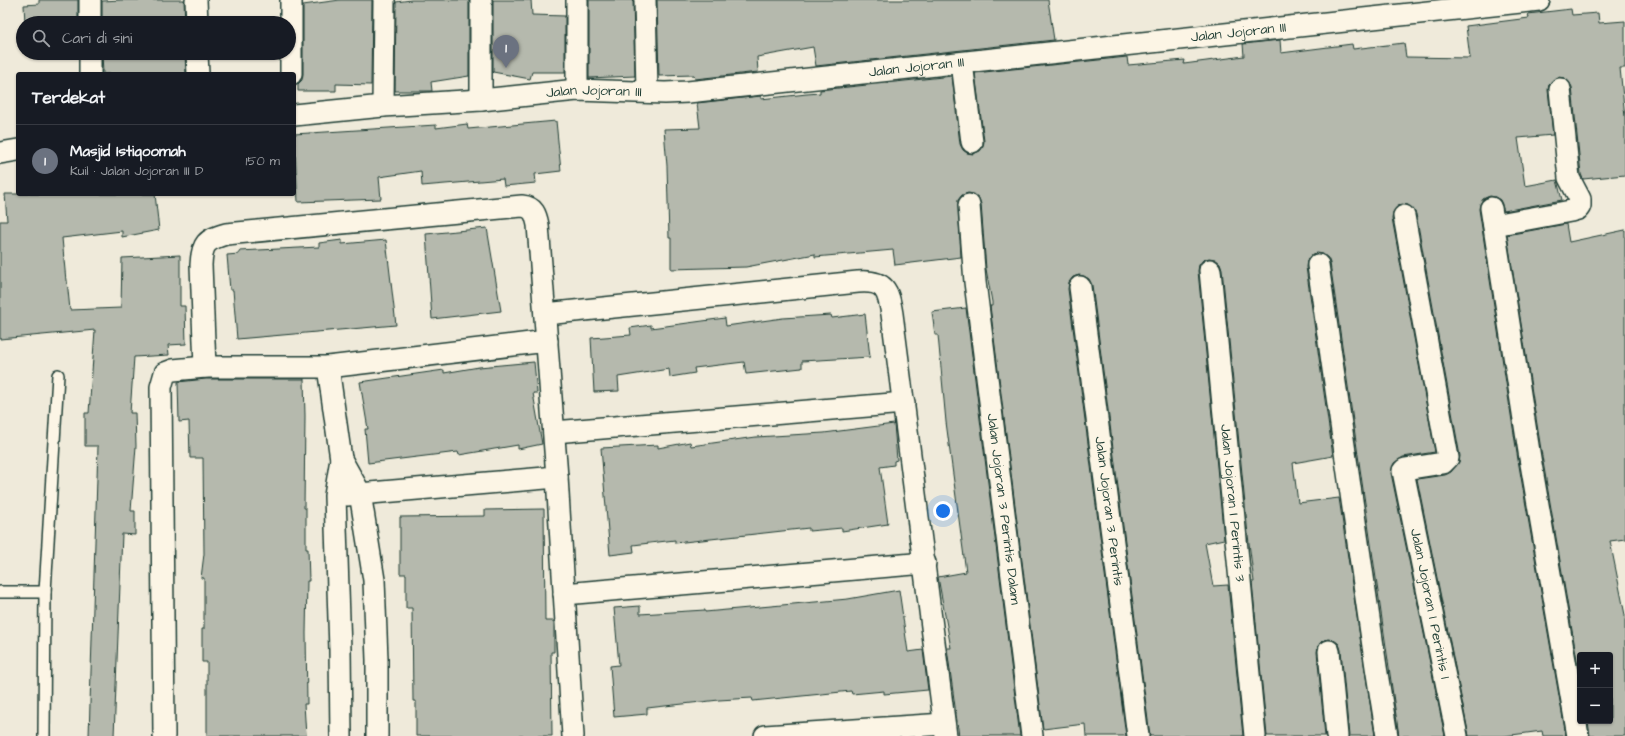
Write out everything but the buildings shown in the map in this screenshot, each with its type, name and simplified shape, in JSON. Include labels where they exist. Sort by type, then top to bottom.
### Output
[{"type":"street","points":[[90,0],[90,16]]},
{"type":"street","points":[[196,0],[197,16]]},
{"type":"street","points":[[291,0],[291,16]]},
{"type":"street","points":[[383,106],[384,0]]},
{"type":"street","points":[[481,0],[481,100]]},
{"type":"street","points":[[577,0],[577,90]]},
{"type":"street","points":[[645,0],[647,92]]},
{"type":"street","name":"Jalan Jojoran III","points":[[296,115],[383,106],[481,100],[577,90],[688,92],[1532,0]]},
{"type":"street","points":[[90,60],[90,72]]},
{"type":"street","points":[[197,60],[198,72]]},
{"type":"street","points":[[292,60],[292,72]]},
{"type":"street","points":[[962,63],[972,142]]},
{"type":"street","points":[[1560,89],[1569,178],[1580,199],[1580,206],[1578,209],[1571,211],[1493,217],[1530,458],[1578,736]]},
{"type":"street","points":[[0,153],[16,150]]},
{"type":"street","name":"Jalan Jojoran 3 Perintis Dalam","points":[[969,205],[975,282],[1032,736]]},
{"type":"street","points":[[205,368],[202,251],[208,241],[226,234],[528,207],[537,216],[538,225],[554,432],[573,736]]},
{"type":"street","name":"Jalan Jojoran I Perintis I","points":[[1404,216],[1448,458],[1443,463],[1405,468],[1403,473],[1457,736]]},
{"type":"street","points":[[1318,265],[1387,736]]},
{"type":"street","name":"Jalan Jojoran I Perintis 3","points":[[1210,270],[1255,736]]},
{"type":"street","points":[[545,314],[858,282],[873,282],[887,290],[890,298],[904,403],[945,730],[765,736]]},
{"type":"street","name":"Jalan Jojoran 3 Perintis","points":[[1080,287],[1138,736]]},
{"type":"street","points":[[164,736],[161,381],[167,372],[205,368],[328,367],[547,341]]},
{"type":"street","points":[[328,367],[341,458],[335,496],[341,736]]},
{"type":"street","points":[[554,432],[904,403]]},
{"type":"street","points":[[341,458],[360,493],[374,580],[378,736]]},
{"type":"street","points":[[335,496],[557,477]]},
{"type":"street","points":[[564,594],[924,563]]},
{"type":"street","points":[[1329,651],[1337,736]]},
{"type":"lane","points":[[44,736],[45,592],[58,375]]},
{"type":"lane","points":[[0,592],[45,592]]},
{"type":"place","name":"Masjid Istiqoomah","points":[[506,68]]}]
